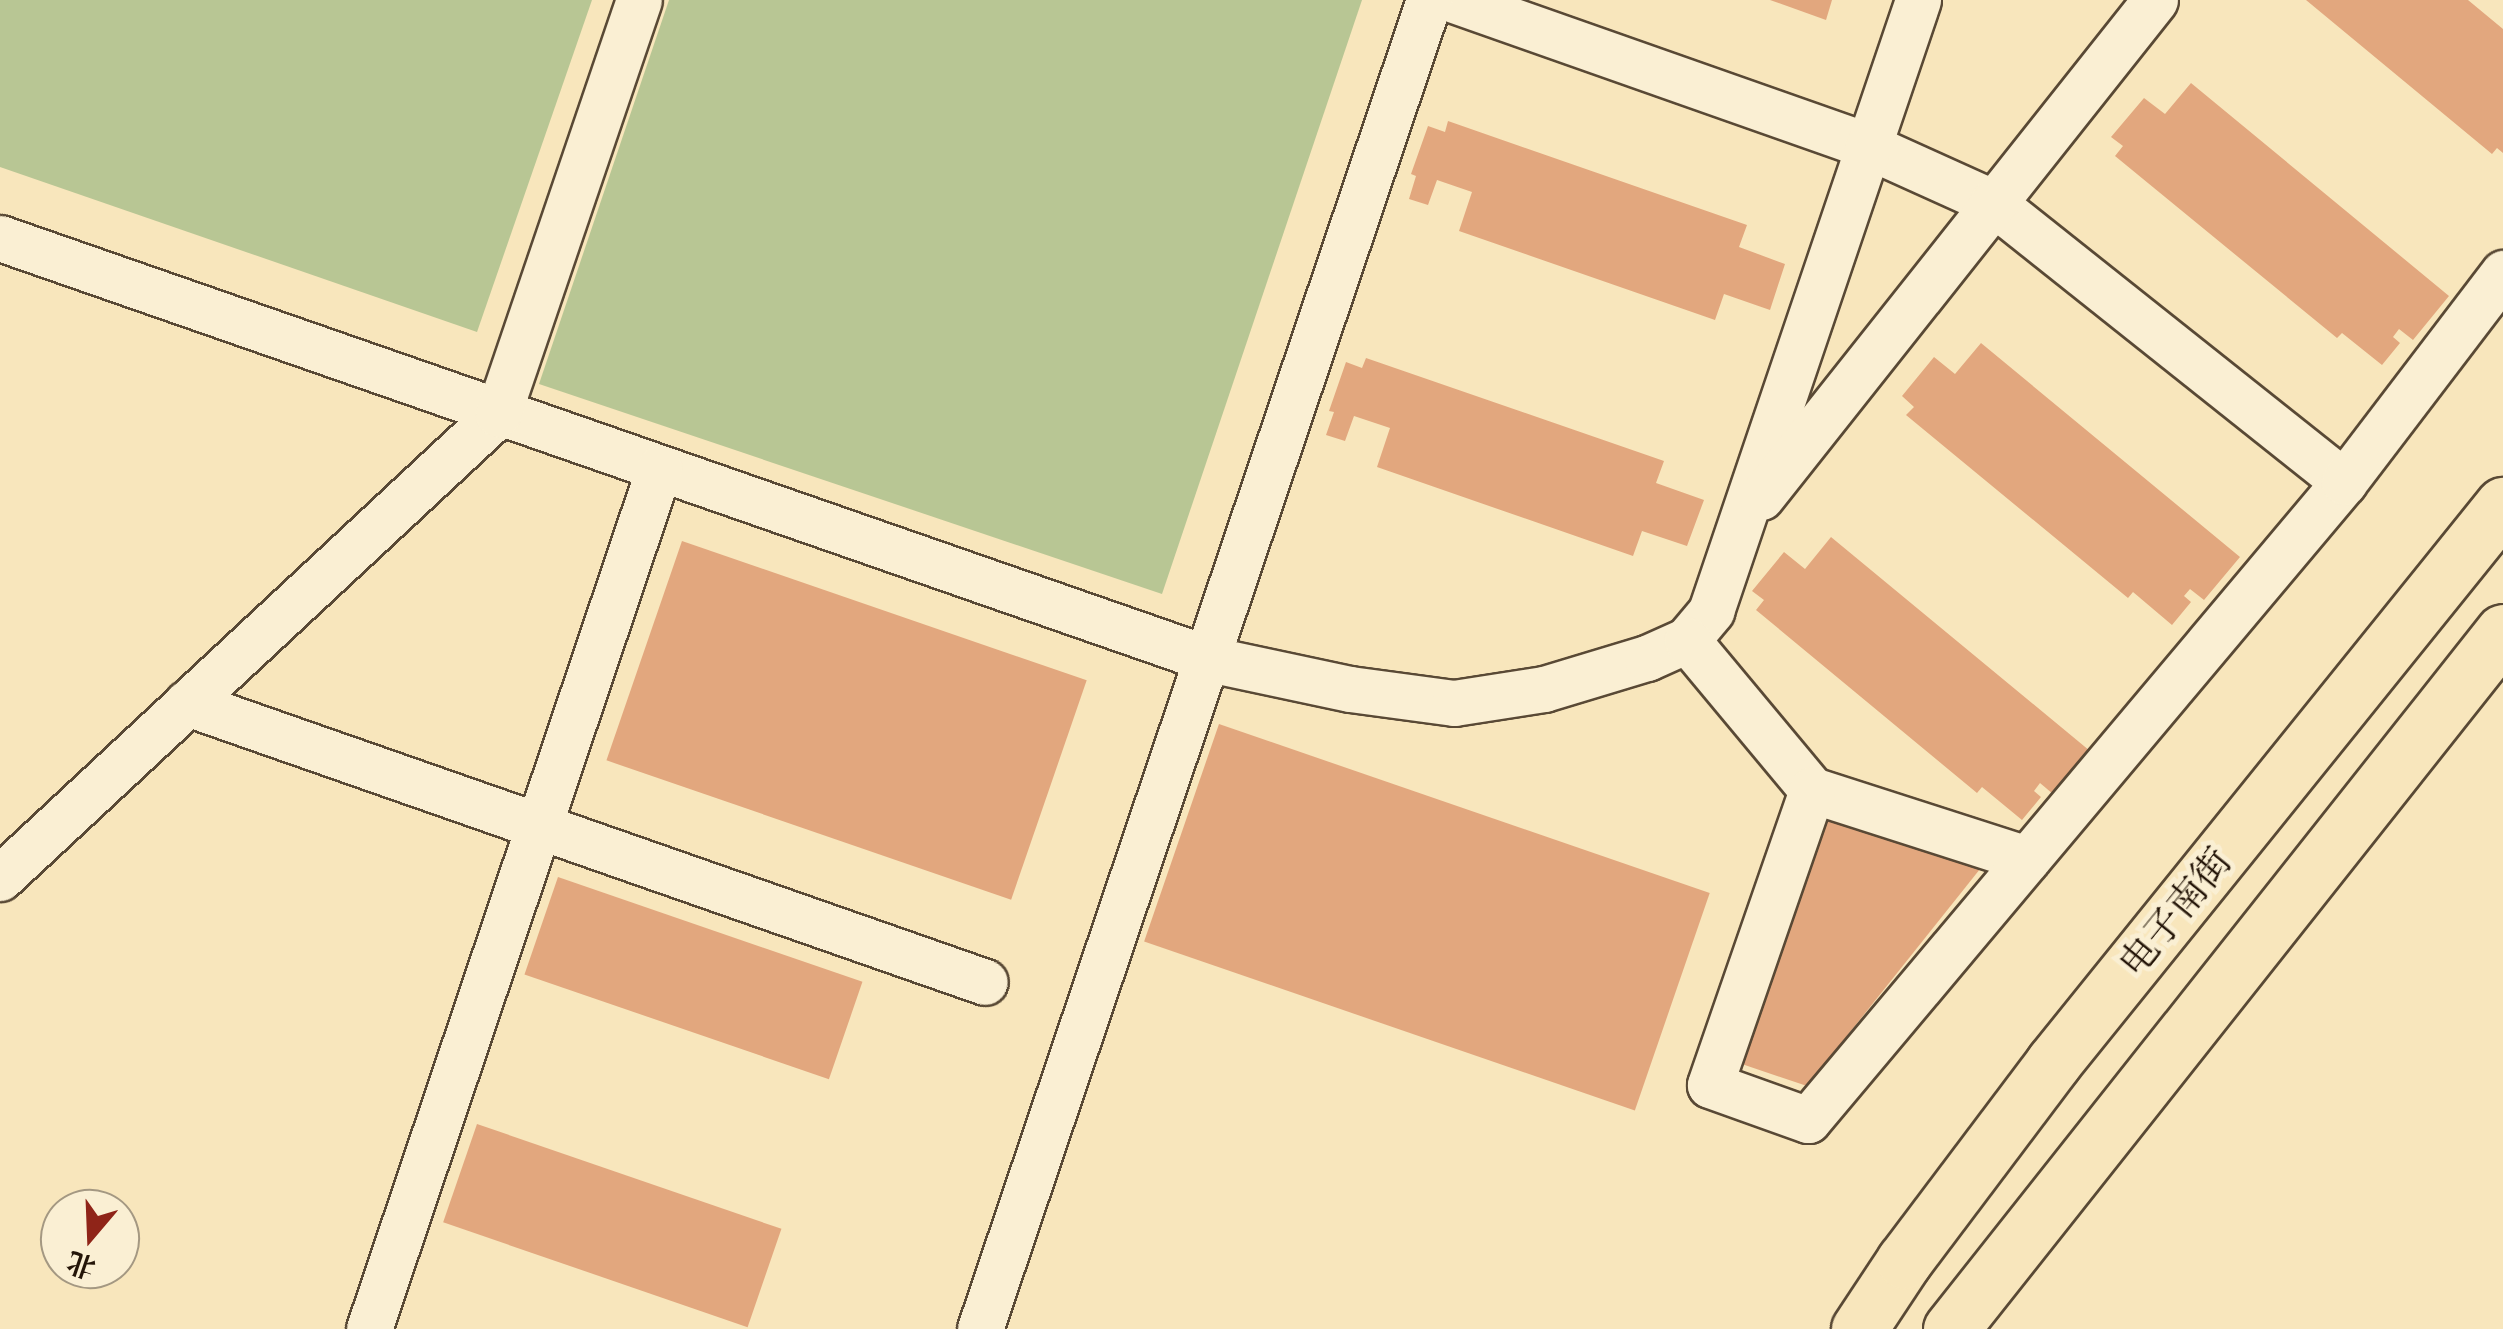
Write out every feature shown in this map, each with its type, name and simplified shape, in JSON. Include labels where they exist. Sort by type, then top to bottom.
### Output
[{"type":"main road","name":"电子南街","points":[[1859,1329],[1904,1260],[2053,1063],[2503,504]]},
{"type":"main road","points":[[1951,1329],[2503,632]]},
{"type":"street","points":[[0,878],[498,414],[639,0]]},
{"type":"street","points":[[980,1329],[1429,0]]},
{"type":"street","points":[[1454,0],[1868,146],[1992,202],[2344,482]]},
{"type":"street","points":[[0,238],[1209,659],[1350,689],[1454,703],[1544,689],[1648,658],[1687,640],[1711,612],[1918,0]]},
{"type":"street","points":[[1741,522],[2155,0]]},
{"type":"street","points":[[1812,790],[1710,1084],[1808,1120],[2344,482],[2503,274]]},
{"type":"street","points":[[369,1329],[659,469]]},
{"type":"street","points":[[1687,640],[1812,790],[2026,859]]},
{"type":"street","points":[[187,704],[985,982]]},
{"type":"green space","points":[[0,0],[592,0],[477,332],[0,167]]},
{"type":"green space","points":[[669,0],[1362,0],[1162,594],[539,384]]},
{"type":"building","points":[[1770,0],[1832,0],[1826,20]]},
{"type":"building","points":[[2306,0],[2468,0],[2503,29],[2503,153],[2497,148],[2492,154]]},
{"type":"building","points":[[2191,83],[2449,296],[2413,340],[2399,329],[2393,337],[2400,343],[2382,365],[2342,333],[2337,338],[2115,156],[2123,146],[2111,137],[2144,98],[2165,114]]},
{"type":"building","points":[[1448,121],[1747,225],[1739,247],[1785,264],[1770,310],[1724,294],[1715,320],[1459,231],[1472,192],[1437,180],[1428,205],[1409,199],[1416,176],[1411,174],[1428,126],[1445,132]]},
{"type":"building","points":[[1981,343],[2240,557],[2204,600],[2190,589],[2184,596],[2191,602],[2172,625],[2133,592],[2128,598],[1906,415],[1914,407],[1902,396],[1934,357],[1955,374]]},
{"type":"building","points":[[1366,358],[1664,461],[1656,483],[1704,500],[1687,546],[1642,531],[1633,556],[1377,467],[1390,428],[1354,416],[1345,441],[1326,435],[1334,412],[1329,411],[1346,362],[1362,368]]},
{"type":"building","points":[[1831,537],[2090,751],[2053,794],[2040,783],[2034,791],[2041,797],[2022,820],[1982,787],[1977,793],[1756,610],[1764,600],[1752,591],[1784,552],[1805,569]]},
{"type":"building","points":[[682,541],[1087,680],[1011,900],[606,760]]},
{"type":"building","points":[[1219,724],[1710,893],[1635,1110],[1144,941]]},
{"type":"building","points":[[1820,807],[1984,864],[1807,1086],[1733,1061]]},
{"type":"building","points":[[558,877],[862,982],[829,1079],[524,974]]},
{"type":"building","points":[[477,1124],[781,1229],[748,1327],[443,1222]]}]
